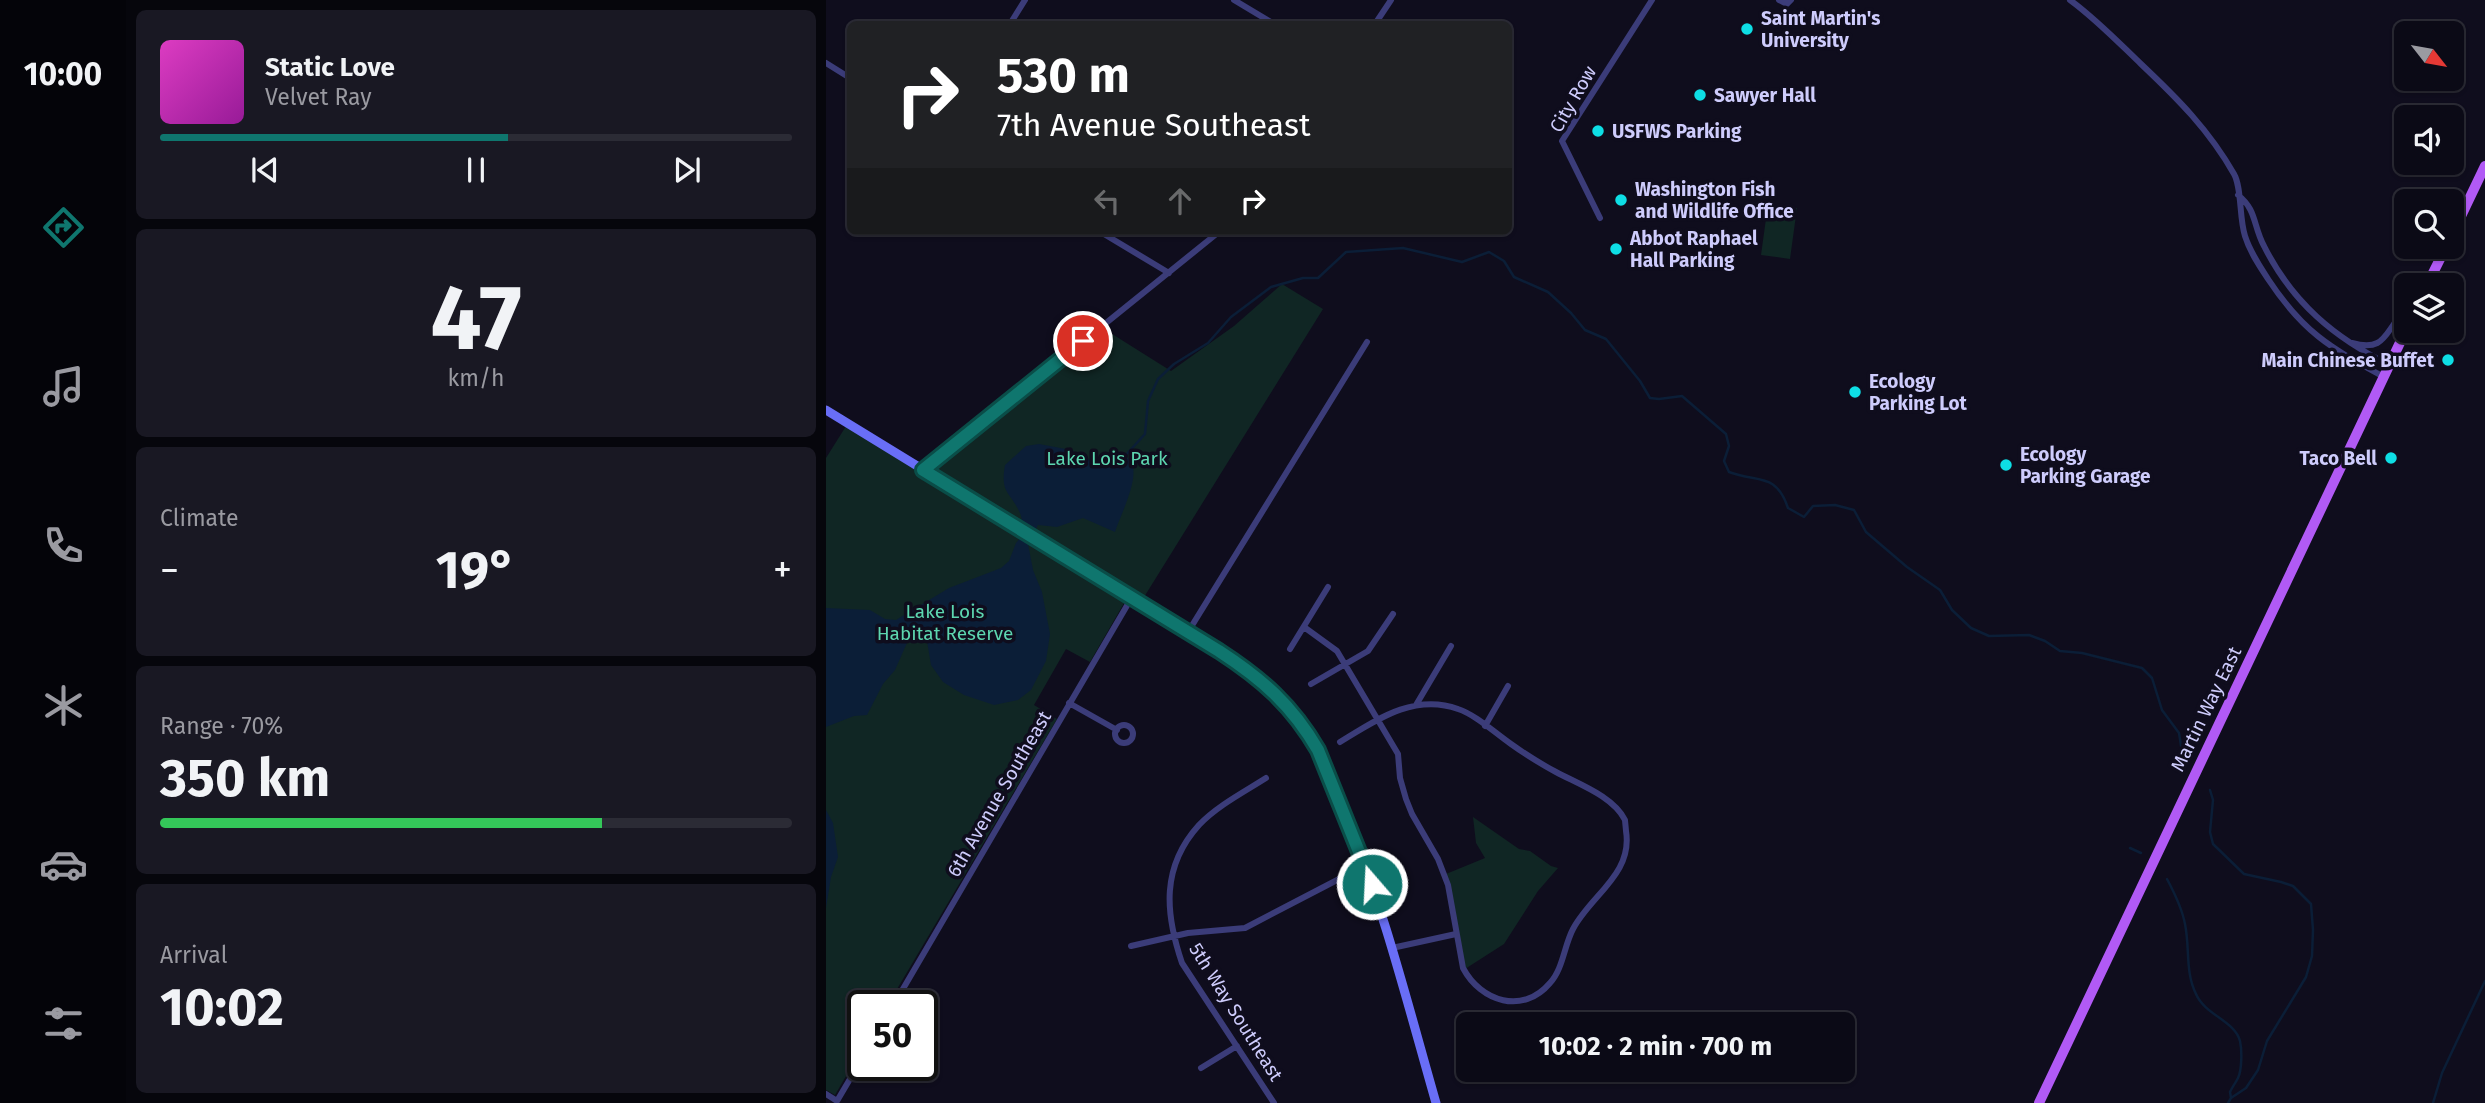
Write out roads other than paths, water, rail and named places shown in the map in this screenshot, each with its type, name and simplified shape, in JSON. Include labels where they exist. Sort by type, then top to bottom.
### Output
[{"type":"main road","points":[[2464,210],[2485,166]]},
{"type":"main road","name":"Martin Way East","points":[[2039,1103],[2400,343]]},
{"type":"main road","points":[[826,410],[1188,632],[1283,699],[1307,730],[1318,750],[1366,865],[1436,1103]]},
{"type":"street","points":[[1012,21],[1025,0]]},
{"type":"street","points":[[1234,0],[1269,21]]},
{"type":"street","points":[[1377,21],[1391,0]]},
{"type":"street","name":"City Row","points":[[1600,218],[1562,141],[1653,0]]},
{"type":"street","points":[[1779,0],[1787,4],[1791,0]]},
{"type":"street","points":[[2070,0],[2106,30],[2199,121],[2236,177],[2240,219],[2246,240],[2257,263],[2284,304],[2306,328],[2323,341],[2384,377]]},
{"type":"street","points":[[826,63],[847,76]]},
{"type":"street","points":[[2238,194],[2249,204],[2263,245],[2290,287],[2311,312],[2358,350],[2390,365]]},
{"type":"street","points":[[1106,235],[1169,273]]},
{"type":"street","points":[[923,470],[1215,235]]},
{"type":"street","points":[[2344,340],[2366,347],[2372,346],[2394,324]]},
{"type":"street","points":[[1188,632],[1367,342]]},
{"type":"street","points":[[1290,649],[1328,587]]},
{"type":"street","name":"6th Avenue Southeast","points":[[902,990],[1132,597]]},
{"type":"street","points":[[1311,684],[1368,650],[1393,614]]},
{"type":"street","points":[[1304,627],[1337,651],[1378,719],[1398,754],[1400,778],[1412,814],[1444,873],[1451,896],[1463,968],[1469,979],[1487,995],[1508,1001],[1537,994],[1551,982],[1573,929],[1585,910],[1615,878],[1624,862],[1628,841],[1625,821],[1606,799],[1556,772],[1460,709],[1436,704],[1416,705],[1378,719],[1340,743]]},
{"type":"street","points":[[1416,705],[1451,646]]},
{"type":"street","points":[[1485,726],[1508,686]]},
{"type":"street","points":[[1069,703],[1117,730]]},
{"type":"street","points":[[1131,946],[1173,937],[1168,904],[1170,878],[1182,850],[1199,825],[1266,778]]},
{"type":"street","name":"5th Way Southeast","points":[[1274,1103],[1182,963],[1173,937],[1217,929],[1245,928],[1366,865]]},
{"type":"street","points":[[1392,948],[1456,934]]},
{"type":"street","points":[[1201,1068],[1237,1046]]},
{"type":"street","points":[[826,1094],[837,1101],[849,1081]]},
{"type":"water","points":[[1039,444],[1071,450],[1100,465],[1125,455],[1131,463],[1133,479],[1115,532],[1083,518],[1057,527],[1038,525],[1028,544],[1033,570],[1042,592],[1050,634],[1046,661],[1031,690],[1018,700],[994,705],[964,695],[943,682],[931,665],[925,629],[914,627],[895,670],[883,684],[867,715],[854,716],[826,727],[826,608],[870,610],[885,619],[896,620],[949,588],[1001,568],[1009,561],[1022,536],[1020,513],[1005,487],[1005,465],[1026,446]]},
{"type":"water","points":[[826,810],[833,823],[838,857],[831,877],[826,908]]},
{"type":"waterway","points":[[1124,457],[1145,434],[1148,401],[1158,379],[1174,364],[1208,343],[1231,317],[1271,287],[1303,278],[1318,278],[1346,252],[1403,248],[1462,262],[1489,252],[1504,261],[1514,277],[1548,292],[1585,330],[1606,339],[1640,381],[1650,398],[1682,396],[1726,434],[1729,446],[1724,461],[1729,472],[1772,484],[1778,489],[1788,508],[1804,517],[1813,506],[1835,505],[1854,510],[1866,532],[1907,567],[1940,590],[1952,610],[1971,628],[1989,636],[2029,635],[2060,651],[2082,653],[2142,668],[2152,678],[2162,710],[2179,733],[2183,758]]},
{"type":"waterway","points":[[2210,790],[2213,800],[2210,832],[2213,844],[2244,874],[2293,886],[2311,904],[2313,930],[2312,956],[2306,977],[2267,1041],[2258,1070],[2246,1088],[2228,1103]]},
{"type":"waterway","points":[[2130,848],[2141,853]]},
{"type":"waterway","points":[[2167,879],[2184,918],[2190,977],[2196,994],[2206,1007],[2232,1028],[2240,1041],[2240,1070],[2230,1092],[2231,1098]]},
{"type":"waterway","points":[[2433,1103],[2442,1073],[2485,981]]},
{"type":"place","name":"Saint Martin's University","points":[[1747,29]]},
{"type":"place","name":"Sawyer Hall","points":[[1700,95]]},
{"type":"place","name":"USFWS Parking","points":[[1598,131]]},
{"type":"place","name":"Washington Fish and Wildlife Office","points":[[1621,200]]},
{"type":"place","name":"Abbot Raphael Hall Parking","points":[[1616,249]]},
{"type":"place","name":"Main Chinese Buffet","points":[[2448,360]]},
{"type":"place","name":"Ecology Parking Lot","points":[[1855,392]]},
{"type":"place","name":"Taco Bell","points":[[2391,458]]},
{"type":"place","name":"Ecology Parking Garage","points":[[2006,465]]},
{"type":"park label","name":"Lake Lois Park","points":[[1107,458]]},
{"type":"park label","name":"Lake Lois Habitat Reserve","points":[[945,622]]}]
